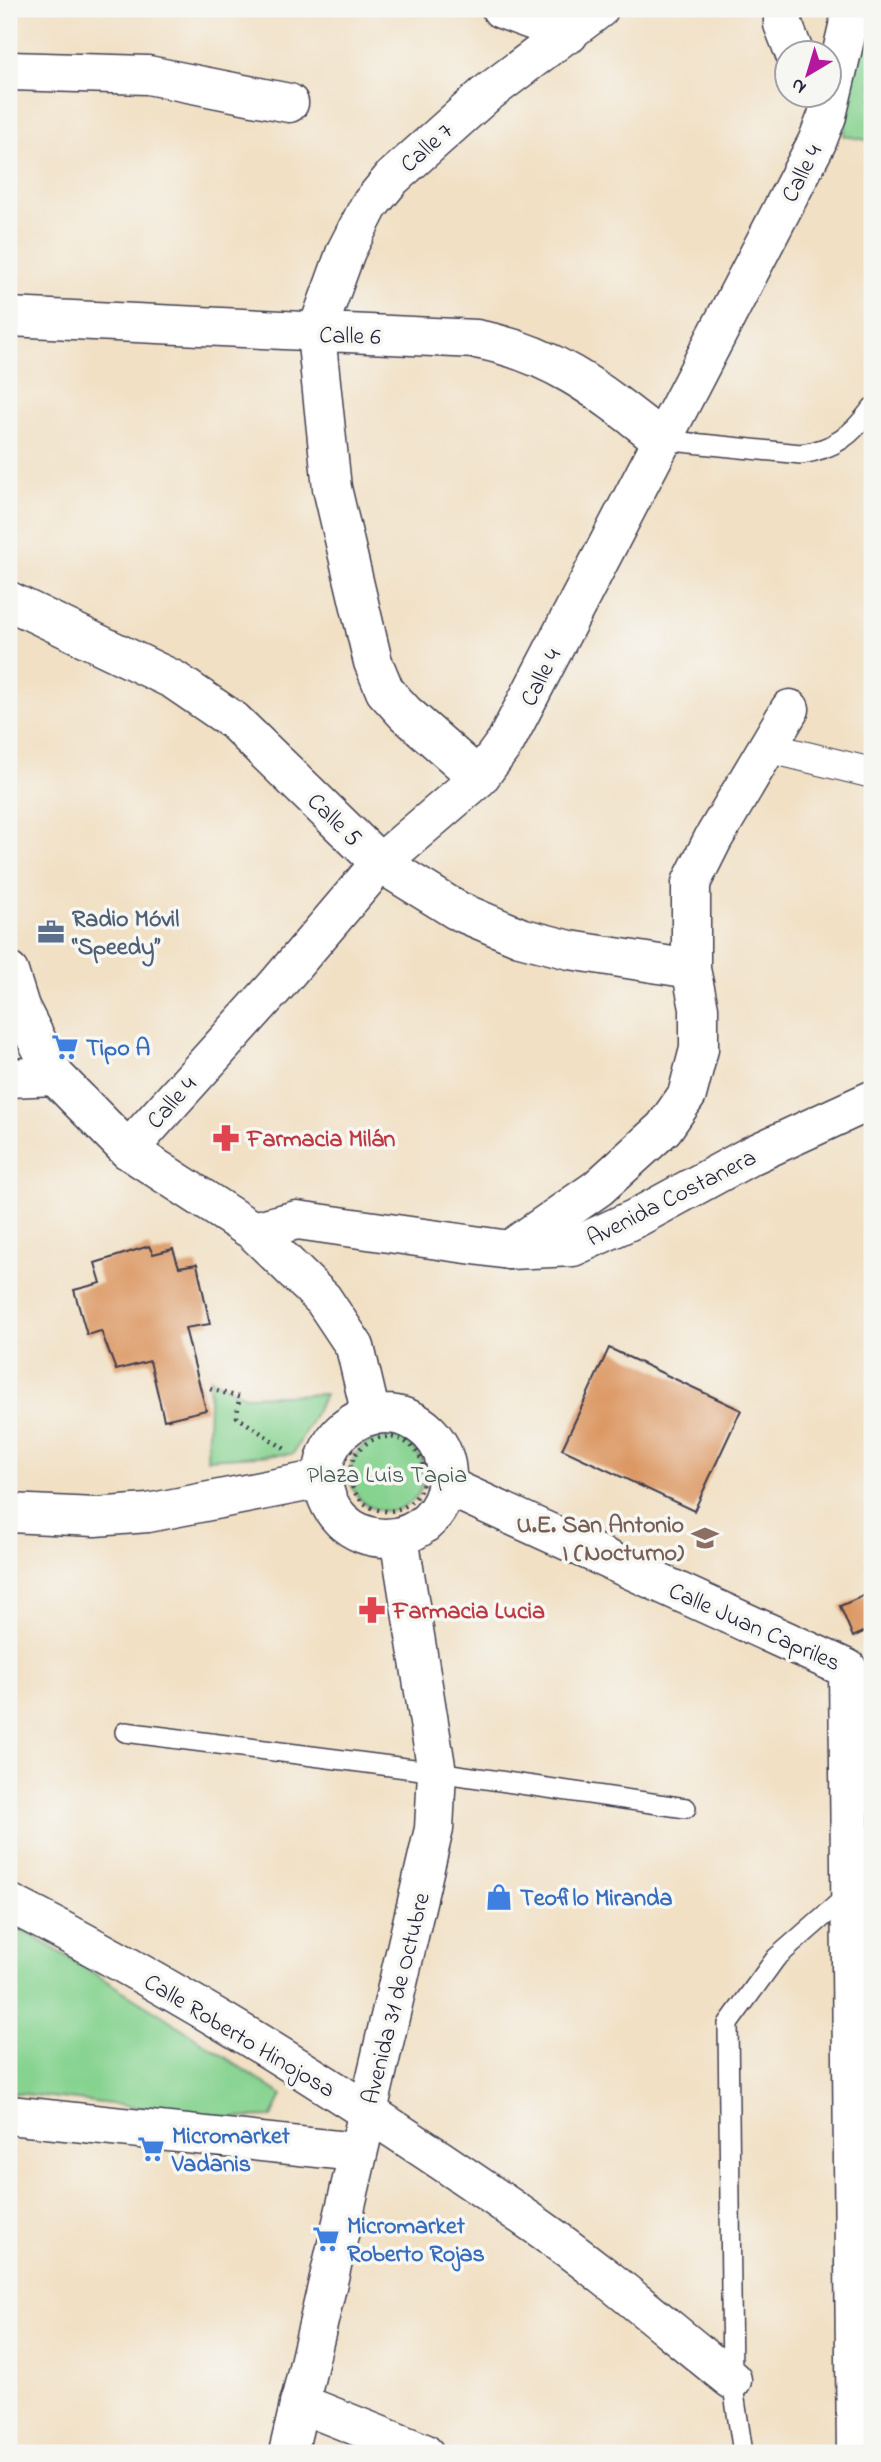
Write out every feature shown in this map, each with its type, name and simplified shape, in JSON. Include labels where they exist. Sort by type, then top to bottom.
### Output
[{"type":"street","points":[[501,9],[569,33]]},
{"type":"street","name":"Calle 7","points":[[316,334],[346,251],[369,206],[392,178],[485,95],[599,9]]},
{"type":"street","points":[[783,9],[783,24],[788,38]]},
{"type":"street","name":"Calle 4","points":[[842,41],[852,9]]},
{"type":"street","points":[[9,71],[148,75],[289,103]]},
{"type":"street","name":"Calle 4","points":[[128,1150],[275,987],[380,863],[479,778],[506,741],[817,142],[822,108]]},
{"type":"street","name":"Calle 6","points":[[9,317],[476,340],[509,345],[545,358],[621,407],[662,440]]},
{"type":"street","points":[[316,334],[332,488],[373,662],[385,691],[405,713],[479,778]]},
{"type":"street","name":"Calle 5","points":[[9,601],[174,680],[234,721],[380,863],[456,910],[520,937],[570,950],[691,969]]},
{"type":"street","points":[[509,1250],[598,1188],[664,1128],[687,1094],[699,1049],[699,1009],[691,969],[691,883],[790,709]]},
{"type":"street","points":[[766,747],[872,773]]},
{"type":"street","points":[[9,972],[20,1007],[55,1076],[128,1150],[253,1231],[323,1299],[355,1347],[371,1415]]},
{"type":"street","points":[[9,1078],[55,1076]]},
{"type":"street","name":"Avenida Costanera","points":[[253,1231],[297,1220],[509,1250],[573,1247],[636,1218],[750,1156],[872,1100]]},
{"type":"street","points":[[371,1415],[396,1415],[418,1423],[435,1440],[446,1462],[447,1486],[438,1509],[422,1527],[399,1537],[378,1538],[356,1531],[339,1518],[327,1499],[323,1479],[326,1457],[345,1446],[351,1423],[371,1415]]},
{"type":"street","points":[[9,1513],[95,1517],[148,1513],[323,1479]]},
{"type":"street","name":"Calle Juan Capriles","points":[[447,1486],[860,1674]]},
{"type":"street","name":"Avenida 31 de Octubre","points":[[288,2453],[356,2152],[425,1879],[434,1829],[437,1772],[399,1537]]},
{"type":"street","points":[[856,2453],[849,1894],[860,1674]]},
{"type":"street","name":"Calle Roberto Hinojosa","points":[[9,1903],[303,2069],[538,2228],[732,2380]]},
{"type":"street","points":[[9,2115],[356,2152]]},
{"type":"street","points":[[299,2403],[424,2453]]},
{"type":"lane","points":[[662,440],[801,454],[823,451],[844,441],[872,408]]},
{"type":"lane","points":[[125,1732],[437,1772],[686,1808]]},
{"type":"lane","points":[[743,2453],[732,2380],[728,2024],[776,1958],[849,1894]]},
{"type":"path","points":[[210,1389],[239,1397],[237,1417],[293,1454]]},
{"type":"path","points":[[379,1437],[394,1437],[408,1442],[418,1452],[424,1466],[425,1481],[419,1494],[408,1505],[395,1511],[380,1511],[366,1505],[356,1495],[350,1482],[345,1446],[366,1443],[379,1437]]},
{"type":"green space","points":[[863,9],[872,9],[872,141],[844,136],[853,51]]},
{"type":"green space","points":[[210,1378],[244,1396],[325,1394],[293,1454],[207,1459]]},
{"type":"green space","name":"Plaza Luis Tapia","points":[[380,1437],[394,1437],[408,1443],[418,1453],[424,1474],[418,1495],[408,1505],[394,1511],[380,1511],[366,1505],[356,1495],[350,1481],[350,1467],[356,1453],[366,1443]]},
{"type":"green space","points":[[9,1921],[157,2012],[282,2095],[272,2117],[230,2118],[9,2092]]},
{"type":"building","points":[[149,1246],[153,1254],[173,1249],[179,1267],[197,1264],[210,1324],[185,1328],[206,1410],[164,1420],[150,1361],[116,1370],[101,1331],[87,1335],[74,1290],[101,1283],[95,1263]]},
{"type":"building","points":[[609,1348],[741,1410],[694,1511],[562,1449]]},
{"type":"building","points":[[872,1592],[872,1628],[853,1637],[840,1606]]},
{"type":"place","name":"Radio Móvil “Speedy”","points":[[51,932]]},
{"type":"place","name":"Tipo A","points":[[65,1047]]},
{"type":"place","name":"Farmacia Milán","points":[[226,1138]]},
{"type":"place","name":"U.E. San Antonio I (Nocturno)","points":[[705,1538]]},
{"type":"place","name":"Farmacia Lucia","points":[[372,1610]]},
{"type":"place","name":"Teofilo Miranda","points":[[499,1897]]},
{"type":"place","name":"Micromarket Vadanis","points":[[151,2149]]},
{"type":"place","name":"Micromarket Roberto Rojas","points":[[326,2239]]}]
